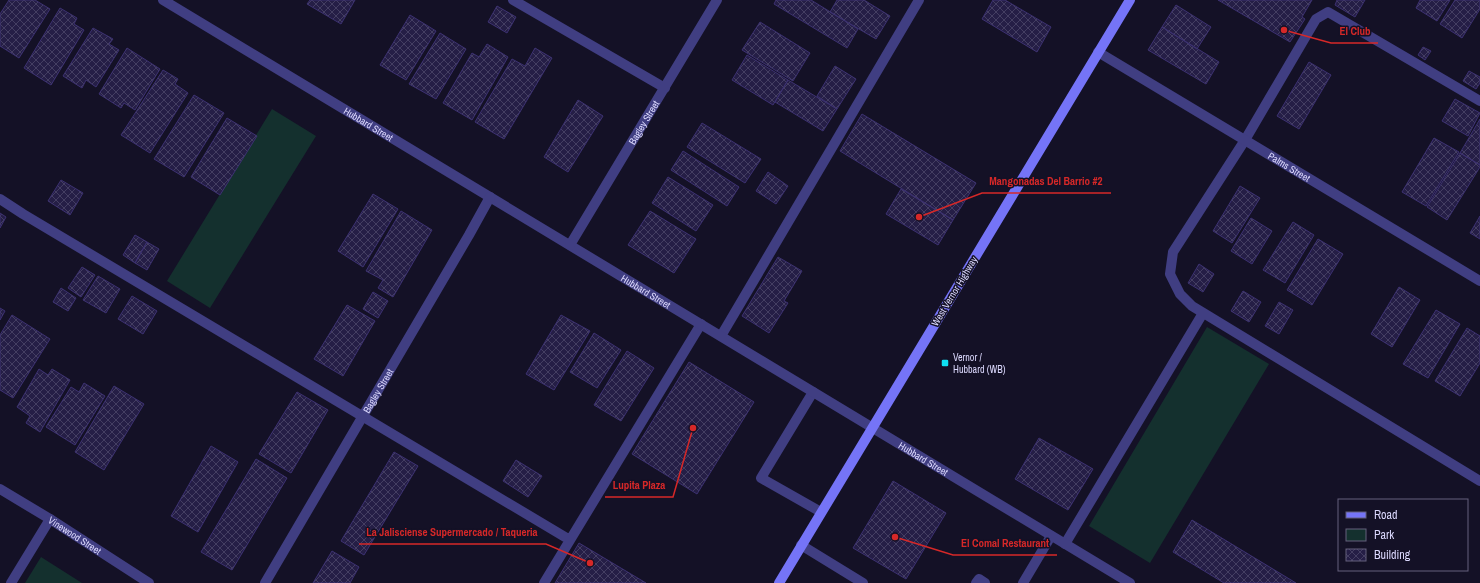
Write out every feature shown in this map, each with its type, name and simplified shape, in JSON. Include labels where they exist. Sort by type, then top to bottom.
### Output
[{"type":"street","name":"Hubbard Street","points":[[163,0],[1130,583]]},
{"type":"street","points":[[513,0],[665,88]]},
{"type":"street","name":"Bagley Street","points":[[570,245],[717,0]]},
{"type":"street","points":[[721,336],[919,0]]},
{"type":"street","name":"West Vernor Highway","points":[[779,583],[1130,0]]},
{"type":"street","points":[[1480,100],[1328,12],[1316,19],[1245,140],[1174,252],[1170,274],[1180,294],[1192,306],[1480,481]]},
{"type":"street","name":"Palms Street","points":[[1098,52],[1480,281]]},
{"type":"street","name":"Bagley Street","points":[[265,583],[469,236],[490,197]]},
{"type":"street","points":[[0,198],[23,214],[570,540]]},
{"type":"street","points":[[1065,544],[1203,313]]},
{"type":"street","points":[[544,583],[701,324]]},
{"type":"street","points":[[813,392],[761,478],[821,512]]},
{"type":"street","name":"Vinewood Street","points":[[0,490],[149,583]]},
{"type":"street","points":[[11,583],[50,520]]},
{"type":"street","points":[[1023,583],[1052,536]]},
{"type":"street","points":[[801,545],[863,583]]},
{"type":"street","points":[[976,583],[978,579],[984,583]]},
{"type":"green space","points":[[272,109],[316,136],[210,308],[167,281]]},
{"type":"green space","points":[[1207,327],[1269,364],[1150,563],[1089,526]]},
{"type":"green space","points":[[41,557],[82,583],[25,583]]},
{"type":"building","points":[[9,0],[35,0],[50,9],[19,58],[0,46],[0,14]]},
{"type":"building","points":[[310,0],[355,0],[341,24],[307,4]]},
{"type":"building","points":[[776,0],[811,0],[858,29],[847,48],[774,4]]},
{"type":"building","points":[[837,0],[864,0],[890,16],[876,39],[830,12]]},
{"type":"building","points":[[993,0],[1005,0],[1051,27],[1037,52],[982,19]]},
{"type":"building","points":[[1218,0],[1312,0],[1302,17],[1305,19],[1290,42]]},
{"type":"building","points":[[1337,0],[1365,0],[1355,17],[1335,5]]},
{"type":"building","points":[[1420,0],[1450,0],[1437,21],[1416,8]]},
{"type":"building","points":[[1455,0],[1480,0],[1480,9],[1462,38],[1440,24]]},
{"type":"building","points":[[1176,5],[1211,27],[1197,49],[1162,27]]},
{"type":"building","points":[[497,6],[516,17],[507,33],[488,22]]},
{"type":"building","points":[[60,8],[77,18],[74,24],[84,30],[51,85],[24,68]]},
{"type":"building","points":[[410,15],[436,31],[406,80],[380,65]]},
{"type":"building","points":[[760,22],[810,53],[793,81],[742,50]]},
{"type":"building","points":[[1162,27],[1219,62],[1206,84],[1148,50]]},
{"type":"building","points":[[93,28],[113,39],[109,44],[119,50],[96,87],[86,80],[82,88],[63,76]]},
{"type":"building","points":[[440,33],[466,49],[436,99],[409,84]]},
{"type":"building","points":[[487,44],[508,57],[472,120],[443,103],[472,53],[479,57]]},
{"type":"building","points":[[1423,47],[1431,51],[1425,60],[1418,55]]},
{"type":"building","points":[[127,48],[160,69],[135,110],[124,103],[121,108],[99,94]]},
{"type":"building","points":[[535,48],[552,58],[504,139],[475,122],[512,59],[525,66]]},
{"type":"building","points":[[747,55],[788,80],[773,105],[732,80]]},
{"type":"building","points":[[1309,62],[1331,75],[1299,129],[1277,116]]},
{"type":"building","points":[[835,66],[856,79],[837,109],[817,96]]},
{"type":"building","points":[[163,70],[178,79],[175,84],[188,93],[150,153],[121,135]]},
{"type":"building","points":[[1469,71],[1480,77],[1480,83],[1476,89],[1463,81]]},
{"type":"building","points":[[788,80],[837,109],[823,131],[775,102]]},
{"type":"building","points":[[194,95],[224,113],[184,177],[154,159]]},
{"type":"building","points":[[1455,99],[1480,113],[1468,136],[1442,121]]},
{"type":"building","points":[[578,100],[603,116],[568,172],[544,157]]},
{"type":"building","points":[[862,114],[976,183],[953,220],[840,151]]},
{"type":"building","points":[[227,118],[257,136],[220,195],[191,177]]},
{"type":"building","points":[[1480,119],[1480,165],[1460,153]]},
{"type":"building","points":[[702,123],[761,159],[745,183],[687,147]]},
{"type":"building","points":[[1434,138],[1459,152],[1426,206],[1402,192]]},
{"type":"building","points":[[683,151],[739,187],[727,206],[671,170]]},
{"type":"building","points":[[1460,153],[1480,165],[1480,167],[1447,220],[1427,207]]},
{"type":"building","points":[[768,172],[788,186],[776,204],[756,191]]},
{"type":"building","points":[[668,177],[713,205],[696,231],[652,203]]},
{"type":"building","points":[[61,180],[83,193],[70,215],[48,201]]},
{"type":"building","points":[[1240,186],[1260,198],[1232,243],[1213,231]]},
{"type":"building","points":[[901,189],[953,220],[938,245],[886,214]]},
{"type":"building","points":[[373,194],[398,209],[363,267],[338,251]]},
{"type":"building","points":[[401,211],[432,230],[393,297],[378,288],[383,280],[366,271]]},
{"type":"building","points":[[650,211],[696,239],[674,273],[628,245]]},
{"type":"building","points":[[0,213],[6,217],[0,228]]},
{"type":"building","points":[[1480,216],[1480,239],[1470,233]]},
{"type":"building","points":[[1251,218],[1272,231],[1252,264],[1231,251]]},
{"type":"building","points":[[1293,222],[1314,235],[1285,283],[1263,270]]},
{"type":"building","points":[[135,235],[147,242],[135,263],[123,255]]},
{"type":"building","points":[[1318,239],[1343,254],[1312,305],[1287,290]]},
{"type":"building","points":[[147,242],[159,249],[147,270],[135,263]]},
{"type":"building","points":[[778,257],[802,271],[784,301],[788,303],[769,333],[742,316]]},
{"type":"building","points":[[1199,264],[1214,274],[1203,292],[1188,283]]},
{"type":"building","points":[[82,267],[95,275],[81,297],[68,288]]},
{"type":"building","points":[[98,276],[120,289],[106,313],[83,300]]},
{"type":"building","points":[[1399,287],[1420,300],[1392,347],[1371,334]]},
{"type":"building","points":[[61,288],[76,298],[68,311],[53,302]]},
{"type":"building","points":[[1243,291],[1261,302],[1249,322],[1231,311]]},
{"type":"building","points":[[373,292],[388,301],[378,318],[363,309]]},
{"type":"building","points":[[132,296],[157,311],[143,334],[118,319]]},
{"type":"building","points":[[1279,302],[1293,310],[1279,334],[1265,326]]},
{"type":"building","points":[[347,305],[375,321],[343,376],[314,359]]},
{"type":"building","points":[[0,308],[5,311],[0,320]]},
{"type":"building","points":[[1436,310],[1460,324],[1428,378],[1403,364]]},
{"type":"building","points":[[12,315],[50,339],[13,398],[0,390],[0,335]]},
{"type":"building","points":[[561,315],[590,331],[554,390],[526,374]]},
{"type":"building","points":[[1467,328],[1480,336],[1480,363],[1460,396],[1435,381]]},
{"type":"building","points":[[594,333],[621,350],[597,388],[570,372]]},
{"type":"building","points":[[627,351],[654,368],[621,421],[594,405]]},
{"type":"building","points":[[689,362],[754,402],[697,494],[632,454]]},
{"type":"building","points":[[39,369],[48,375],[52,369],[70,380],[40,432],[26,423],[30,416],[17,407]]},
{"type":"building","points":[[84,383],[105,396],[75,445],[46,427],[71,387],[79,392]]},
{"type":"building","points":[[114,386],[144,404],[104,470],[75,452]]},
{"type":"building","points":[[297,392],[328,410],[291,473],[259,454]]},
{"type":"building","points":[[1039,438],[1093,469],[1068,510],[1015,479]]},
{"type":"building","points":[[211,446],[238,462],[198,532],[171,516]]},
{"type":"building","points":[[394,452],[418,466],[364,555],[341,541]]},
{"type":"building","points":[[256,459],[287,478],[232,570],[201,552]]},
{"type":"building","points":[[516,460],[542,476],[528,497],[503,481]]},
{"type":"building","points":[[893,481],[946,513],[906,579],[853,548]]},
{"type":"building","points":[[1192,520],[1296,583],[1224,583],[1173,552]]},
{"type":"building","points":[[579,543],[646,583],[555,583]]},
{"type":"building","points":[[332,551],[359,567],[350,583],[313,583]]},
{"type":"place","name":"El Club","points":[[1284,30]]},
{"type":"place","name":"Mangonadas Del Barrio #2","points":[[919,217]]},
{"type":"place","name":"Vernor / Hubbard (WB)","points":[[945,363]]},
{"type":"place","name":"Lupita Plaza","points":[[693,428]]},
{"type":"place","name":"El Comal Restaurant","points":[[895,537]]},
{"type":"place","name":"La Jalisciense Supermercado / Taqueria","points":[[590,563]]}]
